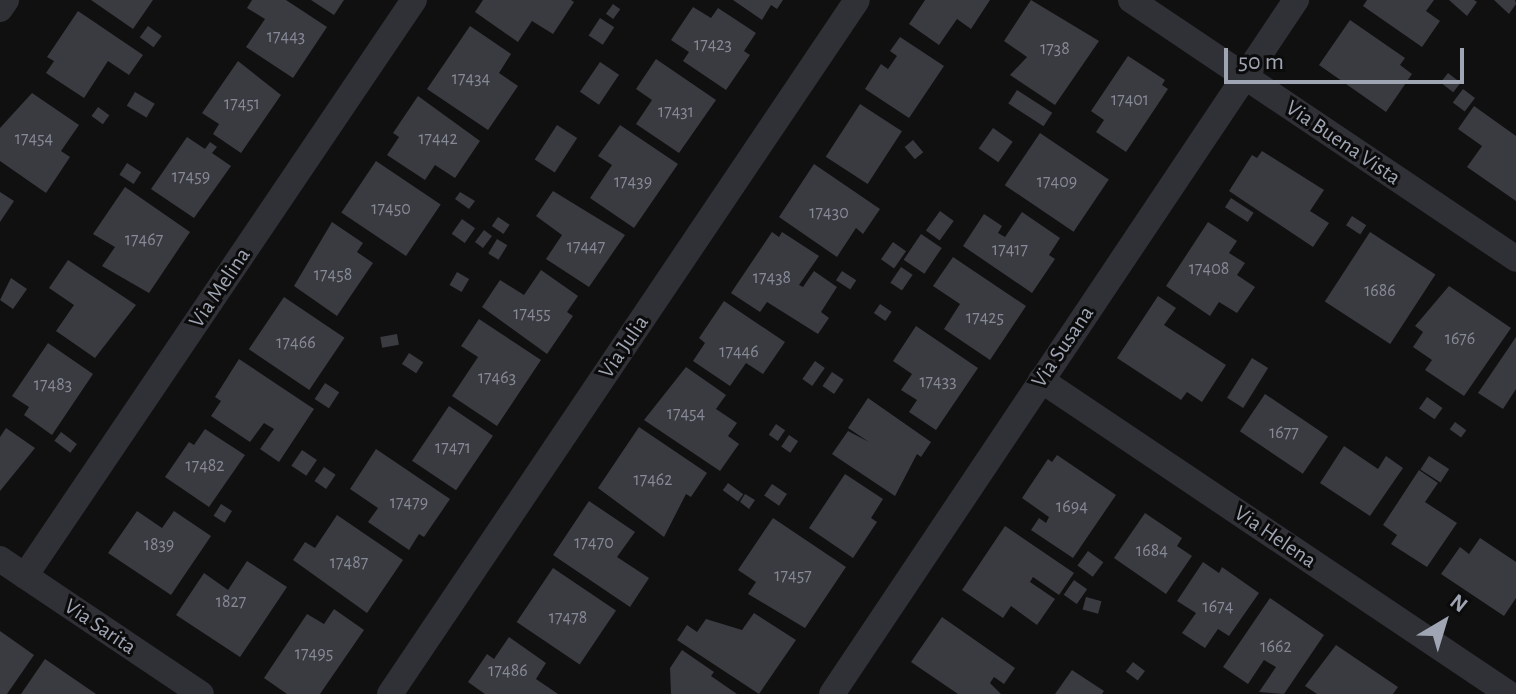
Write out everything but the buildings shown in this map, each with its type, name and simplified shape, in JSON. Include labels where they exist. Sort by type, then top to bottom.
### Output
[{"type":"street","points":[[0,9],[6,0]]},
{"type":"street","name":"Via Melina","points":[[25,576],[414,0]]},
{"type":"street","name":"Via Julia","points":[[390,694],[857,0]]},
{"type":"street","name":"Via Buena Vista","points":[[1131,0],[1516,259]]},
{"type":"street","name":"Via Susana","points":[[837,692],[1041,380],[1296,0]]},
{"type":"street","name":"Via Helena","points":[[1041,380],[1509,694]]},
{"type":"street","name":"Via Sarita","points":[[0,559],[201,694]]}]
